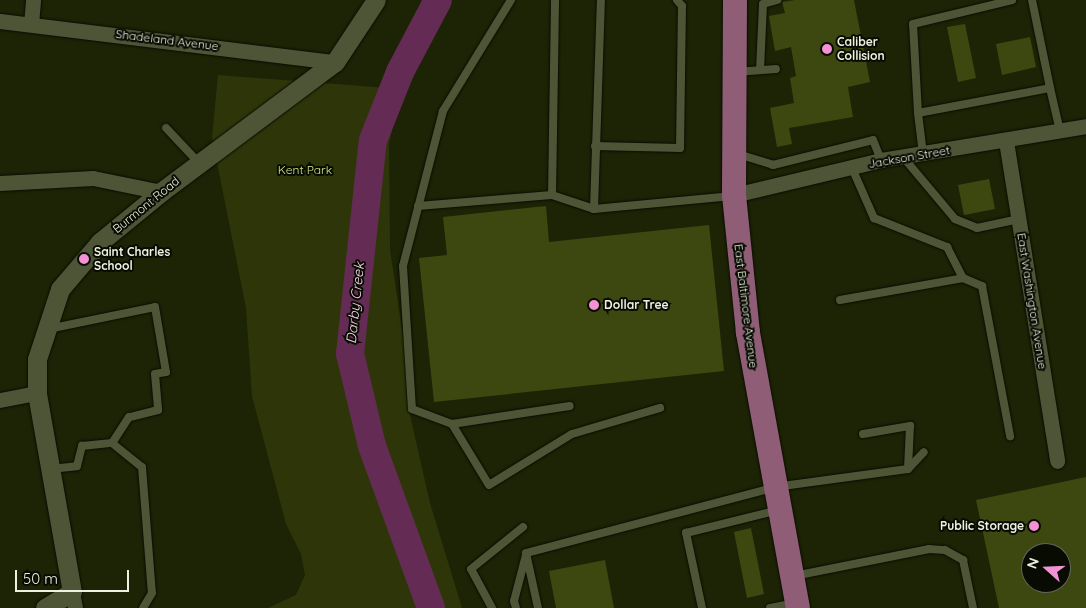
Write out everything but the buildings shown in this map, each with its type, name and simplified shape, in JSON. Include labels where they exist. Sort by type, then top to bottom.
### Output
[{"type":"main road","name":"East Baltimore Avenue","points":[[735,0],[734,196],[748,333],[797,605]]},
{"type":"street","points":[[31,24],[33,0]]},
{"type":"street","name":"Burmont Road","points":[[45,608],[74,600],[37,393],[37,358],[60,288],[100,242],[161,192],[334,62],[376,0]]},
{"type":"street","name":"Shadeland Avenue","points":[[0,21],[334,62]]},
{"type":"street","name":"Jackson Street","points":[[734,196],[882,160],[1006,141],[1086,126]]},
{"type":"street","name":"East Washington Avenue","points":[[1006,141],[1057,461]]},
{"type":"street","points":[[0,183],[93,178],[161,192]]},
{"type":"street","points":[[0,400],[37,393]]},
{"type":"lane","points":[[511,0],[443,111],[403,266],[412,409],[452,424],[570,406]]},
{"type":"lane","points":[[552,194],[555,0]]},
{"type":"lane","points":[[594,209],[601,0]]},
{"type":"lane","points":[[595,146],[638,149],[680,148],[682,6],[677,0]]},
{"type":"lane","points":[[760,70],[763,4],[774,0]]},
{"type":"lane","points":[[923,154],[918,113],[913,24],[1012,0]]},
{"type":"lane","points":[[1032,0],[1060,131]]},
{"type":"lane","points":[[734,72],[776,70]]},
{"type":"lane","points":[[918,113],[1050,88]]},
{"type":"lane","points":[[166,128],[199,163]]},
{"type":"lane","points":[[733,153],[773,165],[873,140],[882,160]]},
{"type":"lane","points":[[903,157],[955,219],[977,228],[1019,219]]},
{"type":"lane","points":[[852,168],[874,218],[947,246],[963,278]]},
{"type":"lane","points":[[418,206],[552,194],[594,209],[734,196]]},
{"type":"lane","points":[[840,300],[963,278],[982,286],[1010,436]]},
{"type":"lane","points":[[47,329],[155,307],[166,372],[155,374],[158,410],[129,417],[112,444]]},
{"type":"lane","points":[[452,424],[489,485],[572,434],[660,408]]},
{"type":"lane","points":[[863,434],[910,426],[908,469]]},
{"type":"lane","points":[[50,470],[77,466],[82,446],[112,444],[142,467],[152,593],[143,608]]},
{"type":"lane","points":[[526,553],[775,486],[908,469],[924,452]]},
{"type":"lane","points":[[702,608],[686,534],[780,509]]},
{"type":"lane","points":[[492,608],[471,569],[523,527]]},
{"type":"lane","points":[[792,576],[929,549],[945,550],[962,560],[973,608]]},
{"type":"lane","points":[[507,608],[515,604],[526,553]]},
{"type":"lane","points":[[526,553],[538,608]]},
{"type":"lane","points":[[770,608],[797,605]]},
{"type":"green space","name":"Kent Park","points":[[218,75],[400,89],[389,144],[390,250],[405,349],[407,402],[430,503],[462,608],[268,608],[296,595],[305,575],[301,554],[286,524],[252,396],[246,308],[212,137]]},
{"type":"waterway","name":"Darby Creek","points":[[431,608],[372,446],[350,354],[373,140],[400,72],[438,0]]},
{"type":"place","name":"Caliber Collision","points":[[827,49]]},
{"type":"place","name":"Saint Charles School","points":[[84,259]]},
{"type":"place","name":"Dollar Tree","points":[[594,305]]},
{"type":"place","name":"Public Storage","points":[[1034,526]]}]
